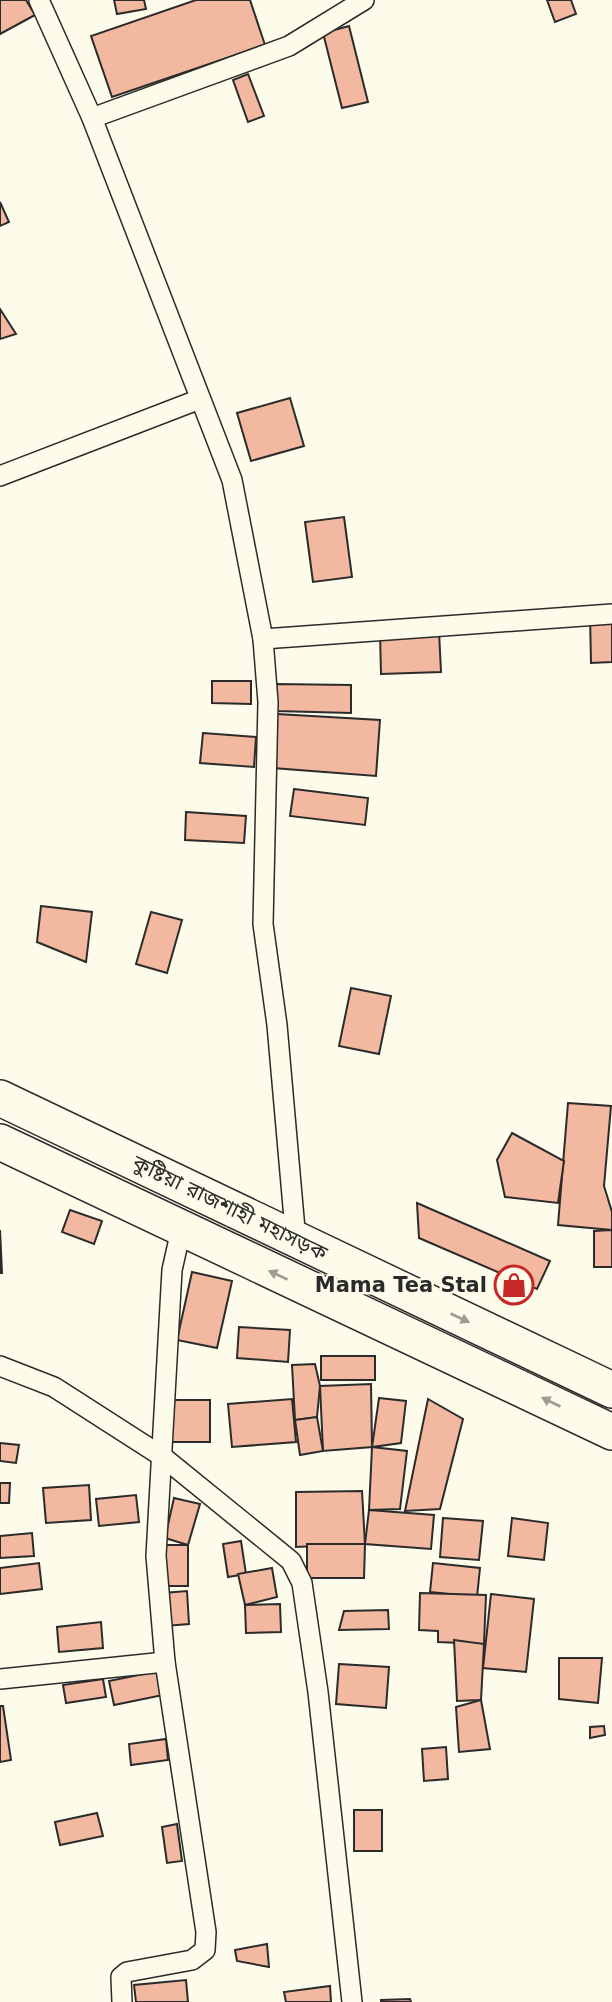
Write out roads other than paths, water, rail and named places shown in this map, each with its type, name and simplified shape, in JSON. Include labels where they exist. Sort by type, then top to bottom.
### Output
[{"type":"highway","name":"কুষ্টিয়া রাজশাহী মহাসড়ক","points":[[0,1098],[612,1390]]},
{"type":"highway","points":[[57,1168],[78,1135]]},
{"type":"highway","name":"কুষ্টিয়া রাজশাহী মহাসড়ক","points":[[0,1142],[181,1230],[512,1382],[612,1432]]},
{"type":"highway","points":[[512,1382],[530,1351]]},
{"type":"street","points":[[39,0],[92,118],[232,480],[263,639],[268,702],[263,924],[277,1025],[296,1241]]},
{"type":"street","points":[[92,118],[289,46],[364,0]]},
{"type":"street","points":[[0,476],[200,399]]},
{"type":"street","points":[[263,639],[612,614]]},
{"type":"street","points":[[122,2002],[121,1977],[127,1972],[192,1960],[205,1950],[206,1932],[165,1661],[156,1556],[172,1270],[181,1230]]},
{"type":"street","points":[[0,1366],[54,1387],[163,1457],[291,1561],[302,1583],[318,1692],[352,2002]]},
{"type":"street","points":[[0,1679],[165,1661]]},
{"type":"place","name":"Mama Tea Stal","points":[[514,1285]]}]
